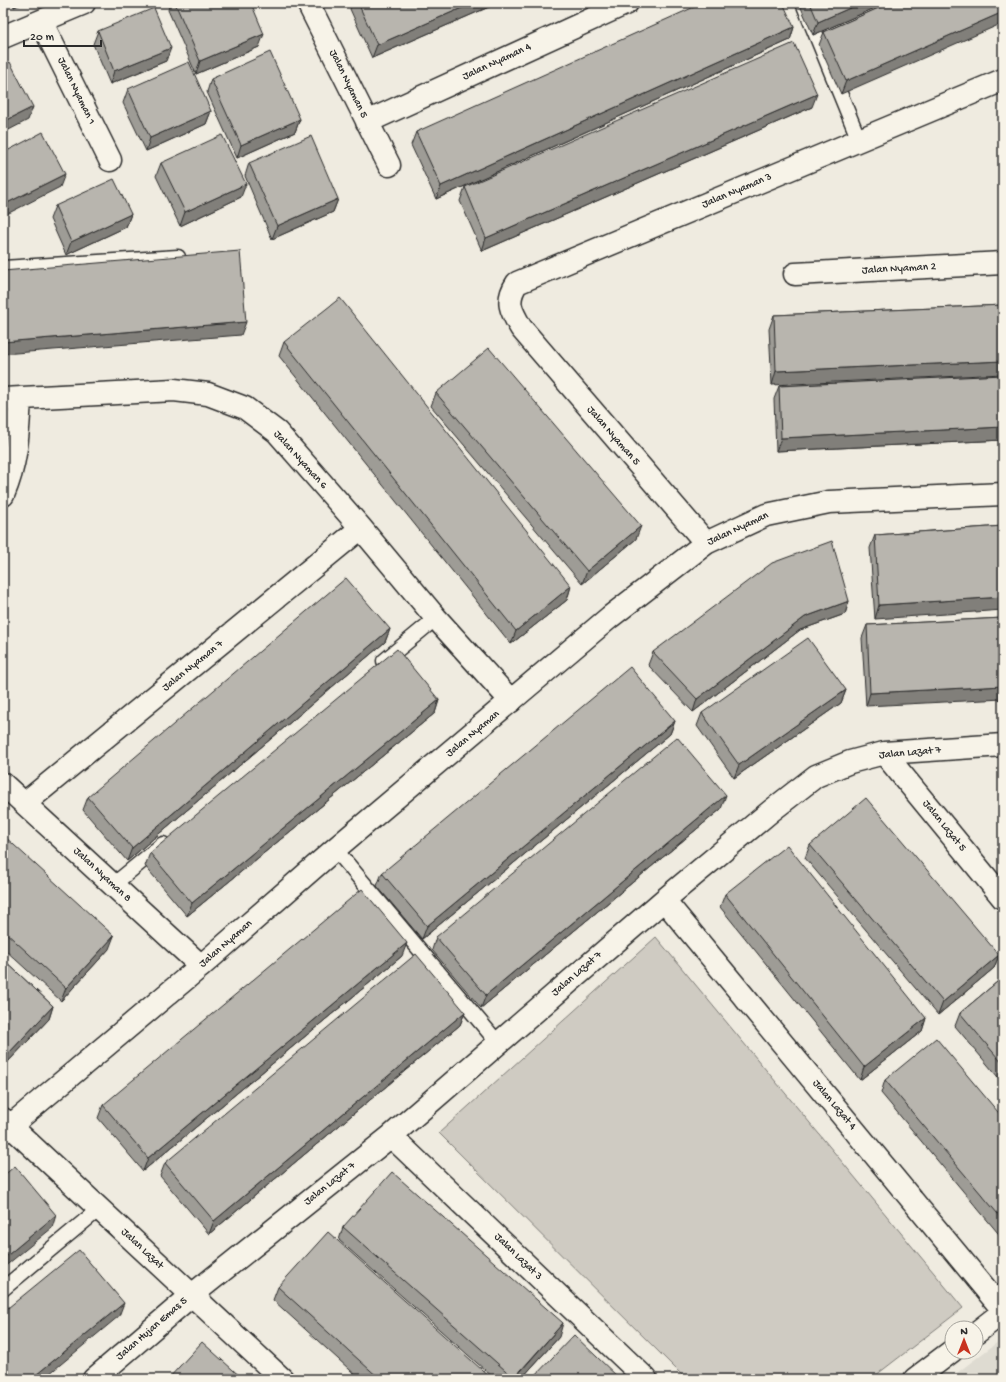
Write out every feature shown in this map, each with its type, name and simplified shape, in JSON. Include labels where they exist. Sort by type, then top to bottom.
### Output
[{"type":"street","points":[[3,37],[84,3]]},
{"type":"street","name":"Jalan Nyaman 5","points":[[308,3],[388,164]]},
{"type":"street","name":"Jalan Nyaman 4","points":[[367,122],[627,3]]},
{"type":"street","name":"Jalan Nyaman 1","points":[[41,21],[110,160]]},
{"type":"street","name":"Jalan Nyaman 3","points":[[520,328],[509,302],[512,290],[517,283],[1003,80]]},
{"type":"street","name":"Jalan Nyaman 2","points":[[795,274],[1003,263]]},
{"type":"street","name":"Jalan Nyaman 5","points":[[520,328],[706,544]]},
{"type":"street","name":"Jalan Nyaman 6","points":[[12,399],[174,390],[208,394],[245,408],[277,432],[361,528],[436,618],[511,701]]},
{"type":"street","points":[[3,495],[13,468],[18,439],[12,399]]},
{"type":"street","name":"Jalan Nyaman","points":[[6,1126],[201,966],[335,849],[610,617],[706,544],[766,515],[829,502],[1003,494]]},
{"type":"street","name":"Jalan Nyaman 7","points":[[25,804],[361,528]]},
{"type":"street","name":"Jalan Lazat 7","points":[[192,1295],[391,1136],[664,900],[771,811],[816,776],[850,762],[884,753],[1003,746]]},
{"type":"street","name":"Jalan Lazat 5","points":[[884,753],[1003,898]]},
{"type":"street","name":"Jalan Nyaman 8","points":[[3,784],[201,966]]},
{"type":"street","name":"Jalan Lazat 4","points":[[664,900],[1003,1311]]},
{"type":"street","name":"Jalan Lazat","points":[[6,1126],[99,1209],[282,1379]]},
{"type":"street","name":"Jalan Lazat 3","points":[[391,1136],[646,1379]]},
{"type":"street","name":"Jalan Hujan Emas 5","points":[[94,1379],[192,1295]]},
{"type":"street","points":[[984,1326],[1003,1311]]},
{"type":"street","points":[[915,1379],[944,1357]]},
{"type":"lane","points":[[803,3],[859,140]]},
{"type":"lane","points":[[3,268],[190,256]]},
{"type":"lane","points":[[375,669],[436,618]]},
{"type":"lane","points":[[113,886],[174,835]]},
{"type":"lane","points":[[335,849],[498,1043]]},
{"type":"lane","points":[[3,1289],[99,1209]]},
{"type":"shaded area","points":[[656,937],[963,1308],[947,1320],[944,1320],[944,1323],[871,1379],[686,1379],[439,1133]]},
{"type":"shaded area","points":[[1003,1338],[1003,1379],[949,1379],[974,1360],[984,1360],[984,1352]]},
{"type":"building","points":[[175,3],[251,3],[264,34],[200,61]]},
{"type":"building","points":[[358,3],[473,3],[377,45]]},
{"type":"building","points":[[703,3],[783,3],[794,27],[441,186],[416,132]]},
{"type":"building","points":[[810,3],[861,3],[818,22]]},
{"type":"building","points":[[890,3],[1003,3],[1003,12],[846,81],[824,32]]},
{"type":"building","points":[[154,8],[171,48],[114,71],[98,31]]},
{"type":"building","points":[[794,43],[817,94],[486,238],[465,187]]},
{"type":"building","points":[[270,52],[300,119],[241,145],[211,79]]},
{"type":"building","points":[[10,62],[33,107],[3,122],[3,65]]},
{"type":"building","points":[[189,62],[211,111],[150,138],[128,89]]},
{"type":"building","points":[[43,132],[65,174],[3,205],[3,153]]},
{"type":"building","points":[[222,135],[246,184],[185,212],[161,163]]},
{"type":"building","points":[[311,136],[338,199],[277,226],[249,163]]},
{"type":"building","points":[[114,179],[131,214],[71,242],[55,206]]},
{"type":"building","points":[[240,251],[246,322],[3,342],[3,271]]},
{"type":"building","points":[[340,298],[571,586],[516,631],[284,342]]},
{"type":"building","points":[[1003,305],[1003,361],[776,371],[774,315]]},
{"type":"building","points":[[489,348],[641,526],[587,571],[436,393]]},
{"type":"building","points":[[1003,375],[1003,427],[781,438],[779,386]]},
{"type":"building","points":[[1003,526],[1003,597],[879,605],[875,535]]},
{"type":"building","points":[[832,541],[849,601],[805,617],[697,699],[653,652],[772,563]]},
{"type":"building","points":[[346,578],[390,629],[132,848],[88,797]]},
{"type":"building","points":[[1003,618],[1003,686],[870,693],[867,625]]},
{"type":"building","points":[[808,638],[846,690],[739,765],[702,713]]},
{"type":"building","points":[[397,649],[439,700],[192,903],[150,853]]},
{"type":"building","points":[[630,667],[675,721],[427,926],[382,873]]},
{"type":"building","points":[[677,737],[726,795],[486,995],[436,937]]},
{"type":"building","points":[[866,798],[999,955],[943,1002],[810,845]]},
{"type":"building","points":[[3,835],[114,936],[66,988],[3,930]]},
{"type":"building","points":[[787,845],[926,1018],[864,1067],[725,894]]},
{"type":"building","points":[[362,889],[407,943],[148,1158],[103,1105]]},
{"type":"building","points":[[416,954],[465,1012],[214,1221],[165,1163]]},
{"type":"building","points":[[3,959],[53,1006],[7,1055],[3,1051]]},
{"type":"building","points":[[1003,977],[1003,1064],[960,1013]]},
{"type":"building","points":[[936,1038],[1003,1118],[1003,1220],[885,1080]]},
{"type":"building","points":[[15,1166],[56,1215],[3,1259],[3,1176]]},
{"type":"building","points":[[392,1172],[563,1323],[514,1378],[343,1227]]},
{"type":"building","points":[[328,1232],[491,1378],[380,1379],[278,1287]]},
{"type":"building","points":[[79,1250],[124,1303],[31,1379],[3,1379],[3,1312]]},
{"type":"building","points":[[574,1335],[620,1379],[532,1379]]},
{"type":"building","points":[[202,1342],[243,1379],[168,1379]]}]
